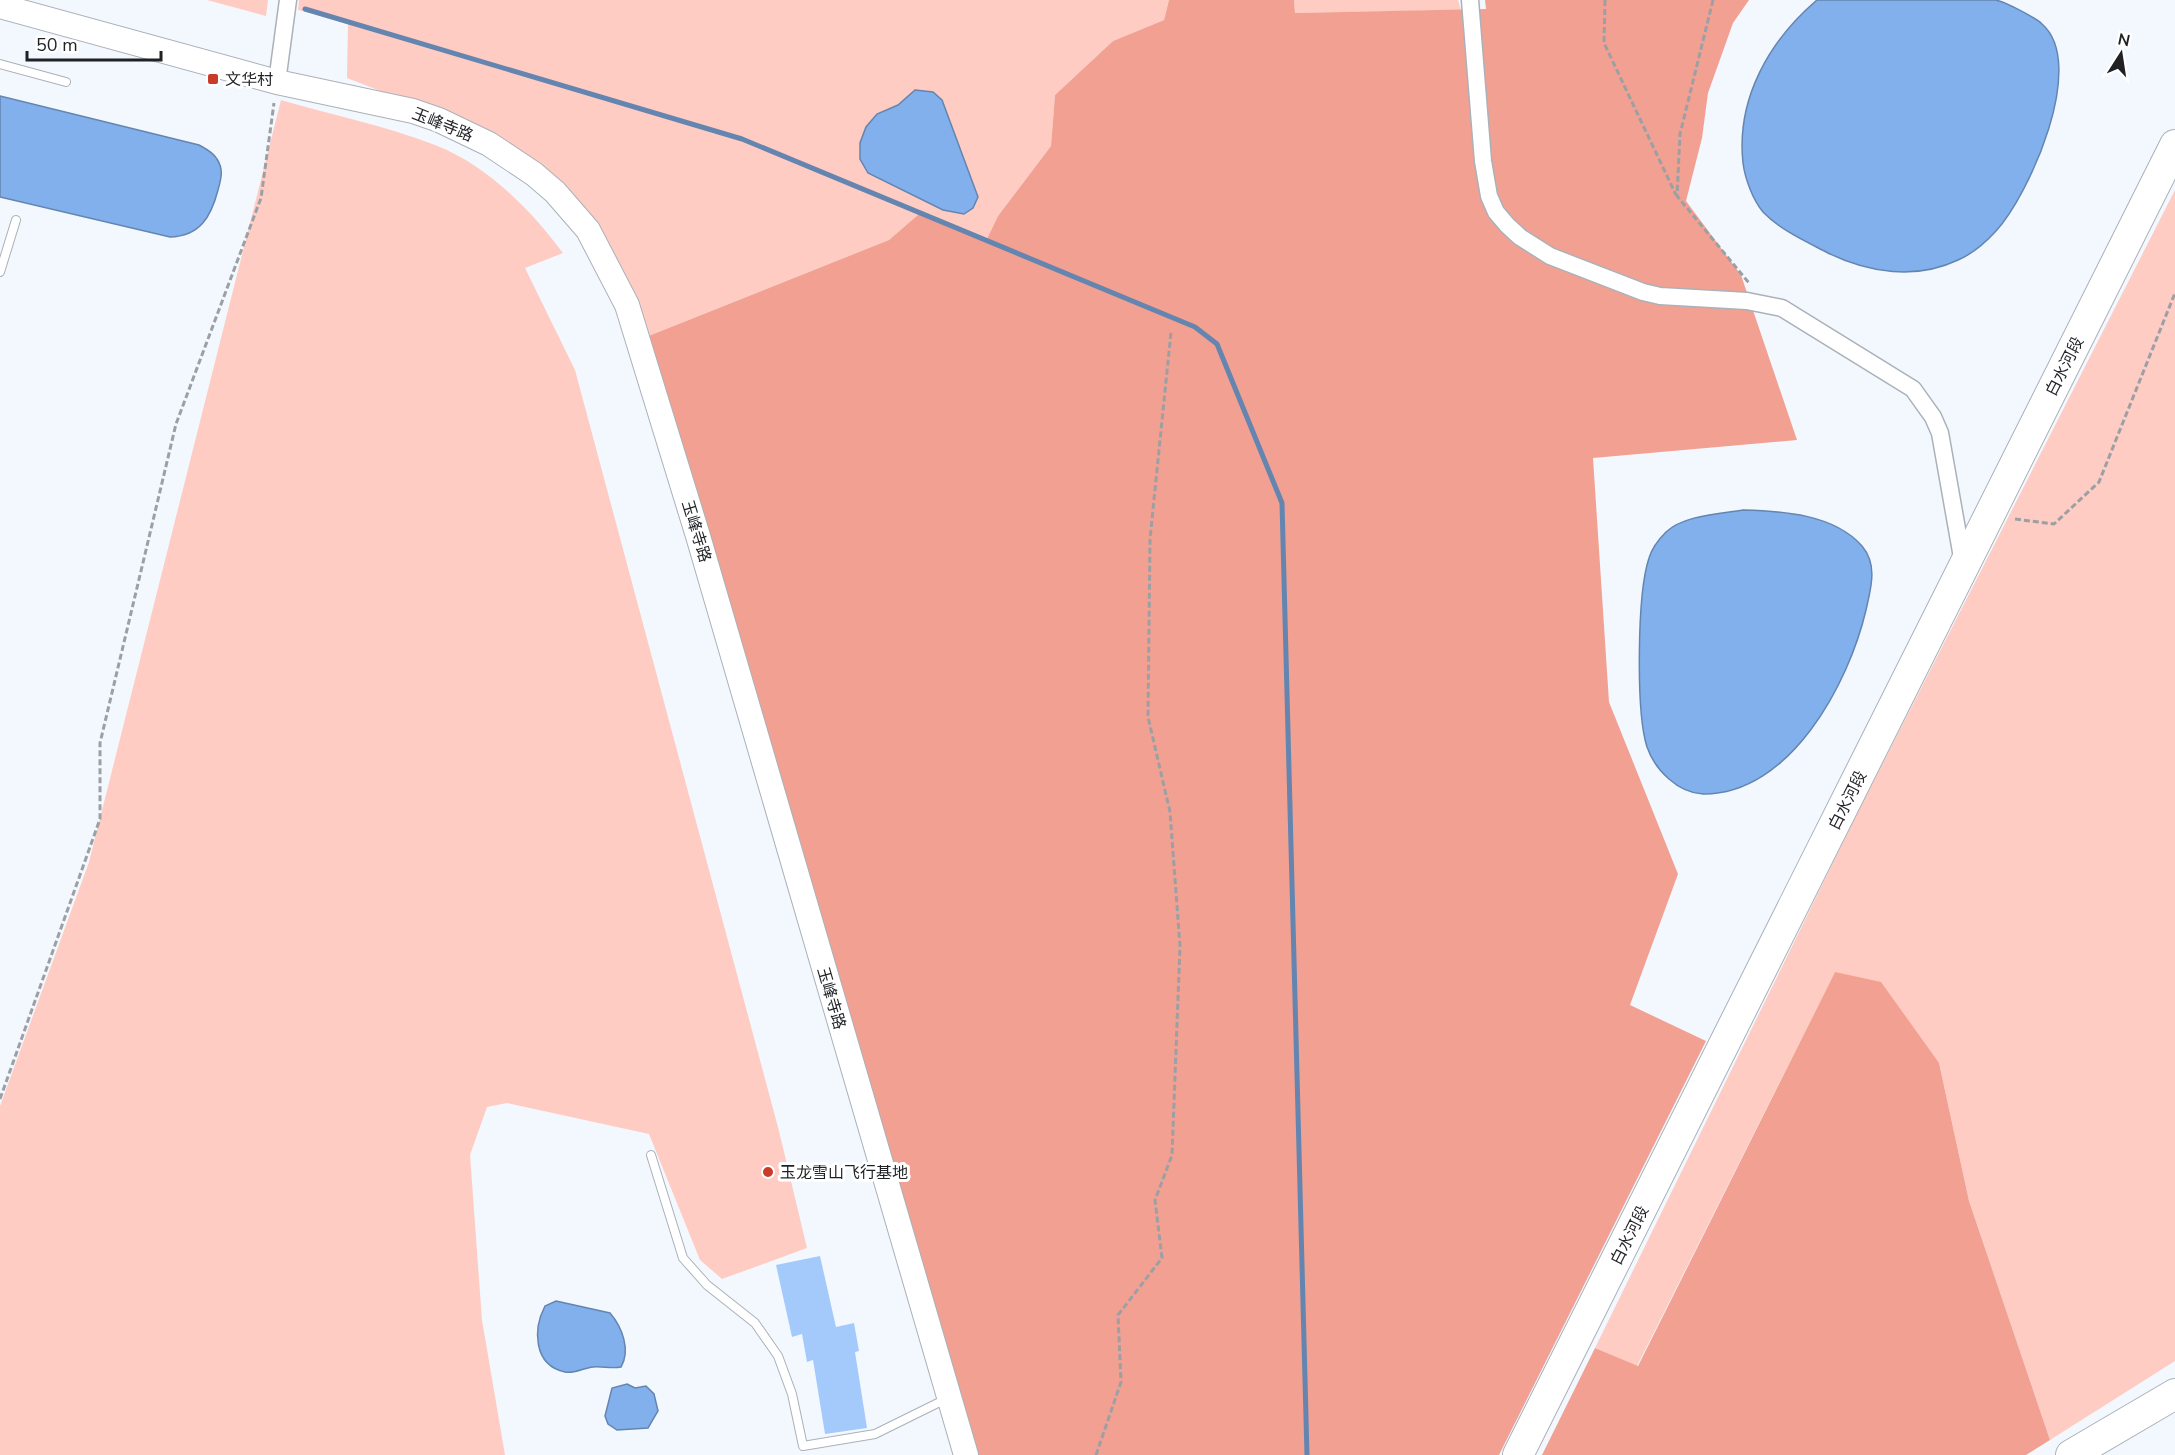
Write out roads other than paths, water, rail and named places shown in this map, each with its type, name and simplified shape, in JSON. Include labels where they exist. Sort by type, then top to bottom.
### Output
[{"type":"highway","name":"白水河段","points":[[1518,1455],[2175,145]]},
{"type":"highway","points":[[2071,1455],[2175,1394]]},
{"type":"main road","name":"玉峰寺路","points":[[0,6],[277,82],[413,111],[489,144],[534,174],[573,210],[588,230],[615,278],[627,305],[699,536],[966,1455]]},
{"type":"street","points":[[277,82],[288,0]]},
{"type":"street","points":[[1470,0],[1483,161],[1489,196],[1496,212],[1507,225],[1550,256],[1643,292],[1660,296],[1765,303],[1782,308],[1913,389],[1924,402],[1940,433],[1945,450],[1964,566]]},
{"type":"lane","points":[[0,64],[66,82]]},
{"type":"lane","points":[[0,272],[16,220]]},
{"type":"lane","points":[[651,1155],[683,1258],[707,1285],[754,1323],[778,1356],[792,1394],[803,1446],[875,1434],[950,1397]]},
{"type":"water","points":[[1817,0],[1995,0],[2012,6],[2039,21],[2055,43],[2059,68],[2056,98],[2049,129],[2037,160],[2024,189],[1996,231],[1979,247],[1958,260],[1926,270],[1909,272],[1893,272],[1860,265],[1828,253],[1786,230],[1763,212],[1756,202],[1743,163],[1742,139],[1751,94],[1759,73],[1784,34]]},
{"type":"water","points":[[915,90],[933,92],[942,100],[978,197],[973,208],[964,214],[943,210],[868,173],[860,159],[860,143],[866,127],[877,114],[898,105]]},
{"type":"water","points":[[0,96],[199,145],[207,149],[221,167],[220,182],[212,209],[197,229],[180,236],[170,237],[0,197]]},
{"type":"water","points":[[1743,510],[1807,516],[1837,527],[1850,535],[1862,546],[1870,561],[1872,577],[1870,593],[1858,639],[1846,670],[1811,730],[1788,755],[1763,776],[1734,789],[1703,794],[1694,793],[1676,785],[1662,772],[1651,756],[1643,730],[1639,653],[1645,575],[1654,547],[1674,526],[1703,516]]},
{"type":"water","points":[[556,1301],[610,1313],[624,1339],[625,1353],[621,1367],[593,1367],[565,1372],[554,1368],[547,1362],[541,1354],[539,1345],[539,1325],[545,1306]]},
{"type":"water","points":[[627,1384],[635,1388],[646,1386],[654,1394],[658,1411],[648,1428],[617,1430],[608,1424],[605,1416],[612,1388]]},
{"type":"waterway","points":[[305,9],[742,139],[1195,327],[1217,344],[1282,503],[1307,1455]]},
{"type":"place","name":"文华村","points":[[213,79]]},
{"type":"place","name":"玉龙雪山飞行基地","points":[[768,1172]]}]
